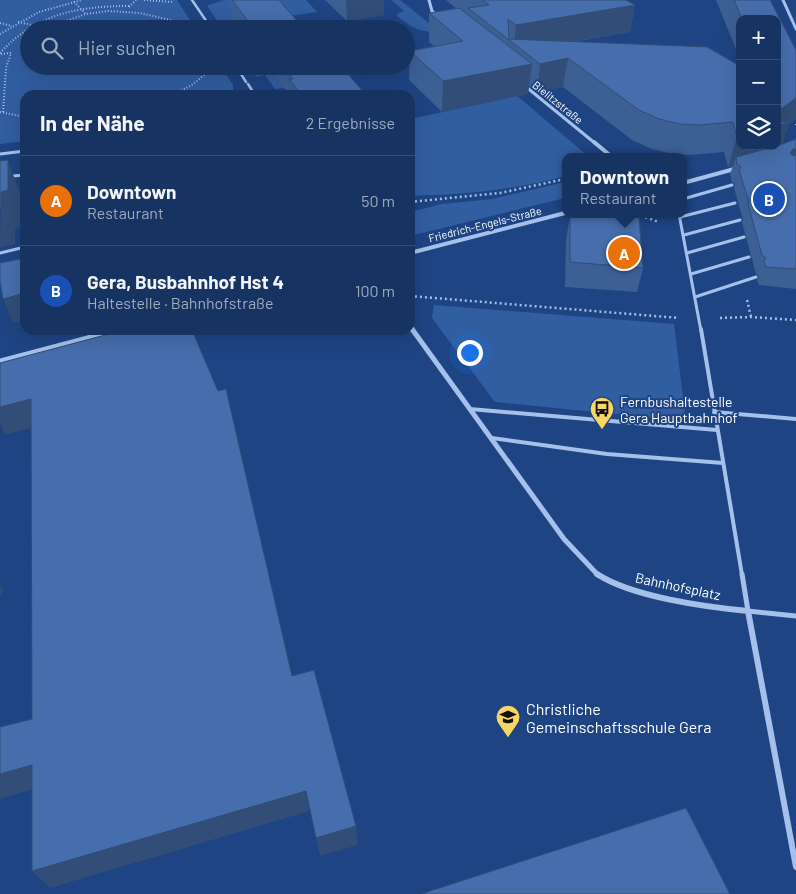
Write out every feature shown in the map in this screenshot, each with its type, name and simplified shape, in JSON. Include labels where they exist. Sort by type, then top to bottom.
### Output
[{"type":"street","points":[[192,0],[206,20]]},
{"type":"street","points":[[430,0],[432,12],[440,18]]},
{"type":"street","points":[[783,0],[796,29]]},
{"type":"street","points":[[242,75],[252,90]]},
{"type":"street","name":"Bielitzstraße","points":[[522,84],[607,153]]},
{"type":"street","points":[[687,181],[741,167]]},
{"type":"street","name":"Friedrich-Engels-Straße","points":[[415,252],[562,214]]},
{"type":"street","name":"Bahnhofsplatz","points":[[415,333],[564,539],[598,575],[633,591],[717,608],[748,611]]},
{"type":"street","points":[[0,361],[99,335]]},
{"type":"street","points":[[748,611],[796,867]]},
{"type":"lane","points":[[0,154],[20,152]]},
{"type":"lane","points":[[0,177],[20,176]]},
{"type":"lane","points":[[687,198],[732,185]]},
{"type":"lane","points":[[687,214],[735,202]]},
{"type":"lane","points":[[680,218],[699,319],[716,430],[748,611],[796,616]]},
{"type":"lane","points":[[684,235],[740,220]]},
{"type":"lane","points":[[687,253],[744,237]]},
{"type":"lane","points":[[0,253],[20,248]]},
{"type":"lane","points":[[691,274],[749,256]]},
{"type":"lane","points":[[695,297],[756,277]]},
{"type":"lane","points":[[470,409],[716,430]]},
{"type":"lane","points":[[714,412],[796,419]]},
{"type":"lane","points":[[492,438],[528,445],[692,462],[722,463]]},
{"type":"path","points":[[23,20],[52,7],[82,0]]},
{"type":"path","points":[[126,11],[136,0]]},
{"type":"path","points":[[144,0],[166,3],[179,1]]},
{"type":"path","points":[[74,1],[86,14]]},
{"type":"path","points":[[48,20],[81,9],[131,6]]},
{"type":"path","points":[[69,20],[86,14],[126,11],[172,20]]},
{"type":"path","points":[[0,34],[18,22]]},
{"type":"path","points":[[0,23],[12,26]]},
{"type":"path","points":[[0,54],[20,33]]},
{"type":"path","points":[[0,54],[11,53],[6,68],[2,113],[20,116]]},
{"type":"path","points":[[184,90],[204,78],[206,75]]},
{"type":"path","points":[[415,202],[500,193],[562,180]]},
{"type":"path","points":[[415,296],[699,319],[751,317],[796,320]]},
{"type":"shaded area","points":[[0,0],[177,0],[190,20],[20,20],[20,75],[227,75],[233,85],[233,90],[20,90],[20,142],[0,144]]},
{"type":"shaded area","points":[[223,0],[306,0],[317,12],[282,17],[277,12],[232,20],[217,20],[207,6]]},
{"type":"shaded area","points":[[391,0],[400,0],[439,31],[433,32],[415,27],[415,20],[403,20],[397,16],[398,13],[404,11]]},
{"type":"shaded area","points":[[265,75],[275,75],[284,88],[275,89]]},
{"type":"shaded area","points":[[515,94],[584,153],[562,153],[562,177],[546,181],[488,191],[415,196],[415,118],[504,99]]},
{"type":"shaded area","points":[[562,183],[562,199],[415,235],[415,211],[442,204],[492,199]]},
{"type":"shaded area","points":[[434,305],[674,324],[686,421],[495,402],[432,318]]},
{"type":"building","points":[[232,0],[279,0],[296,20],[247,20]]},
{"type":"building","points":[[482,0],[626,0],[635,5],[516,25],[508,19],[509,39],[707,47],[736,64],[736,133],[733,122],[698,125],[680,124],[659,119],[639,110],[568,58],[540,64],[468,8],[489,5]]},
{"type":"building","points":[[734,0],[770,0],[778,15],[740,15]]},
{"type":"building","points":[[459,8],[532,64],[443,81],[415,56],[415,50],[463,41],[429,13]]},
{"type":"building","points":[[781,21],[796,50],[796,98],[781,109]]},
{"type":"building","points":[[290,75],[349,75],[362,90],[298,90],[289,79],[293,79]]},
{"type":"building","points":[[796,139],[796,149],[793,149],[790,153],[793,156],[796,155],[796,269],[766,267],[764,262],[766,258],[762,255],[739,170],[741,167],[737,164],[736,157],[762,150],[781,150],[781,145]]},
{"type":"building","points":[[8,160],[8,190],[1,192],[0,207],[0,161]]},
{"type":"building","points":[[570,218],[639,218],[643,268],[570,262]]},
{"type":"building","points":[[20,259],[20,294],[3,299],[0,263]]},
{"type":"building","points":[[105,335],[194,335],[218,391],[226,389],[292,676],[314,670],[356,826],[316,838],[306,791],[32,871],[32,765],[0,774],[0,727],[32,719],[31,399],[0,407],[0,363]]},
{"type":"building","points":[[686,808],[730,894],[421,894]]},
{"type":"place","name":"Gera, Busbahnhof Hst 4","points":[[769,199]]},
{"type":"place","name":"Downtown","points":[[624,253]]},
{"type":"place","name":"Fernbushaltestelle Gera Hauptbahnhof","points":[[602,430]]},
{"type":"place","name":"Christliche Gemeinschaftsschule Gera","points":[[508,738]]}]
